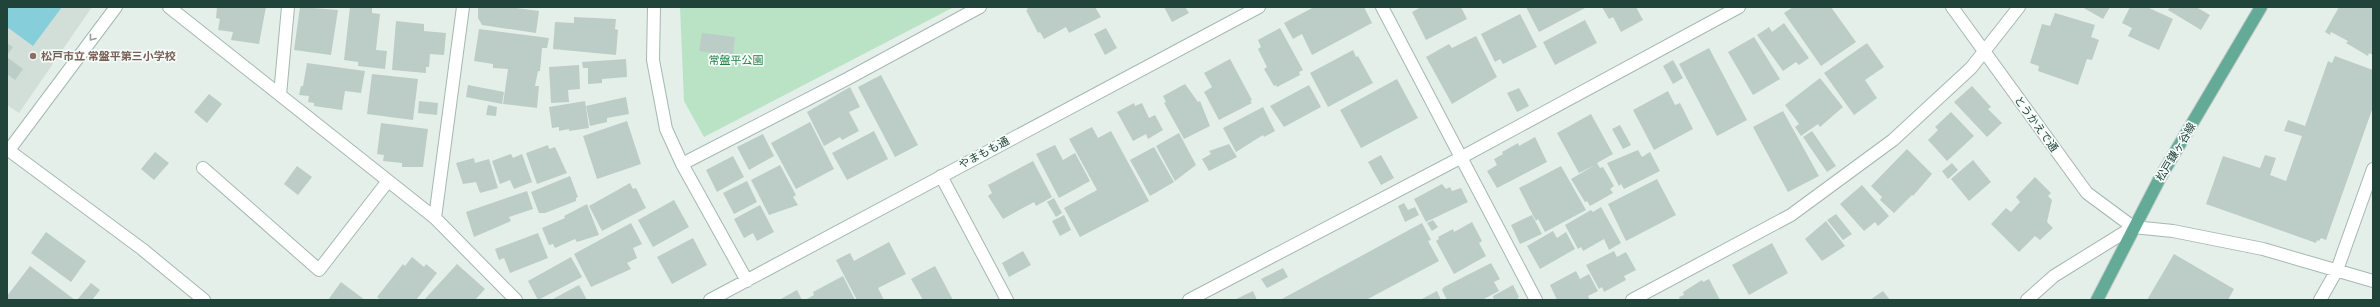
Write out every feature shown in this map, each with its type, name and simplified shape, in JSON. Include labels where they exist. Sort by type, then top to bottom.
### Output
[{"type":"main road","name":"松戸鎌ヶ谷線","points":[[2097,300],[2133,227],[2161,176],[2261,7]]},
{"type":"street","points":[[116,7],[8,149],[142,249],[204,300]]},
{"type":"street","points":[[169,7],[435,218],[516,300]]},
{"type":"street","points":[[280,95],[288,7]]},
{"type":"street","points":[[435,218],[463,7]]},
{"type":"street","points":[[654,7],[653,60],[666,129],[682,164],[747,281]]},
{"type":"street","points":[[682,164],[847,79],[980,7]]},
{"type":"street","name":"やまもも通","points":[[710,300],[1259,7]]},
{"type":"street","points":[[1382,7],[1536,300]]},
{"type":"street","points":[[1189,300],[1462,157],[1739,7]]},
{"type":"street","name":"とうかえで通","points":[[1952,7],[2087,193],[2133,227]]},
{"type":"street","points":[[1632,300],[1791,215],[1893,140],[1984,53],[2019,7]]},
{"type":"street","points":[[203,168],[319,270],[388,181]]},
{"type":"street","points":[[2320,300],[2336,270],[2373,169]]},
{"type":"street","points":[[941,176],[1007,300]]},
{"type":"street","points":[[2028,300],[2054,276],[2133,227],[2173,231],[2256,248],[2373,282]]},
{"type":"shaded area","name":"松戸市立 常盤平第三小学校","points":[[7,7],[92,7],[19,113],[7,105]]},
{"type":"green space","name":"常盤平公園","points":[[680,7],[954,7],[704,137],[684,101]]},
{"type":"water","points":[[8,7],[62,7],[33,46],[7,27]]},
{"type":"building","points":[[217,7],[266,7],[259,44],[231,40],[233,32],[218,30],[220,19],[216,18]]},
{"type":"building","points":[[300,7],[338,10],[331,55],[294,50]]},
{"type":"building","points":[[350,7],[372,7],[372,13],[380,14],[376,50],[387,51],[385,69],[358,66],[358,62],[344,60]]},
{"type":"building","points":[[478,7],[508,7],[539,11],[536,33],[482,25],[478,18]]},
{"type":"building","points":[[1026,7],[1095,7],[1101,17],[1069,33],[1066,27],[1044,39],[1040,32],[1038,33],[1026,10],[1028,10]]},
{"type":"building","points":[[1164,7],[1185,7],[1189,13],[1172,22]]},
{"type":"building","points":[[1314,7],[1364,7],[1372,23],[1312,55],[1302,34],[1293,39],[1284,23]]},
{"type":"building","points":[[1421,7],[1461,7],[1467,19],[1426,40],[1412,12]]},
{"type":"building","points":[[1526,7],[1587,7],[1539,32]]},
{"type":"building","points":[[1602,7],[1636,7],[1643,20],[1621,32],[1613,17],[1609,19]]},
{"type":"building","points":[[1793,7],[1831,7],[1856,42],[1821,66],[1784,13]]},
{"type":"building","points":[[2082,7],[2110,7],[2103,19]]},
{"type":"building","points":[[2130,7],[2147,7],[2173,19],[2159,50],[2128,36],[2132,28],[2122,23]]},
{"type":"building","points":[[2170,7],[2196,7],[2210,15],[2201,30],[2168,10]]},
{"type":"building","points":[[2339,7],[2373,7],[2373,55],[2369,53],[2368,56],[2346,43],[2348,41],[2331,32],[2330,35],[2325,32]]},
{"type":"building","points":[[2055,13],[2095,25],[2091,37],[2099,40],[2092,60],[2087,59],[2078,85],[2038,71],[2039,66],[2030,63],[2042,24],[2050,26]]},
{"type":"building","points":[[1520,14],[1537,47],[1503,64],[1500,59],[1495,62],[1481,34]]},
{"type":"building","points":[[574,17],[616,19],[615,29],[618,30],[616,55],[553,49],[555,22],[574,23]]},
{"type":"building","points":[[1585,20],[1597,43],[1555,65],[1543,42]]},
{"type":"building","points":[[396,21],[424,24],[424,31],[446,33],[444,55],[430,54],[429,67],[426,67],[426,73],[392,70]]},
{"type":"building","points":[[1784,23],[1809,58],[1799,65],[1796,62],[1783,71],[1757,35],[1769,27],[1772,32]]},
{"type":"building","points":[[1106,28],[1117,48],[1105,55],[1094,34]]},
{"type":"building","points":[[1280,28],[1303,70],[1299,72],[1300,75],[1277,87],[1276,85],[1274,86],[1264,69],[1267,67],[1258,49],[1261,47],[1258,40]]},
{"type":"building","points":[[479,29],[549,38],[547,48],[542,48],[540,71],[538,71],[535,86],[539,86],[537,108],[503,104],[508,69],[493,68],[493,64],[474,61]]},
{"type":"building","points":[[702,33],[735,37],[733,56],[699,51]]},
{"type":"building","points":[[1476,36],[1497,77],[1452,104],[1426,57],[1449,44],[1452,48]]},
{"type":"building","points":[[1754,37],[1780,79],[1753,95],[1728,52]]},
{"type":"building","points":[[7,43],[13,47],[7,55]]},
{"type":"building","points":[[1867,43],[1884,67],[1865,80],[1877,98],[1854,115],[1824,73]]},
{"type":"building","points":[[1709,48],[1747,120],[1717,136],[1679,64]]},
{"type":"building","points":[[1353,50],[1373,83],[1328,107],[1310,73]]},
{"type":"building","points":[[2335,56],[2373,70],[2373,107],[2326,240],[2321,238],[2319,241],[2317,240],[2316,243],[2206,204],[2223,156],[2260,168],[2265,155],[2276,158],[2270,175],[2286,181],[2302,136],[2284,131],[2288,120],[2305,126],[2328,61],[2332,63]]},
{"type":"building","points":[[7,57],[23,69],[15,80],[7,74]]},
{"type":"building","points":[[626,59],[627,77],[602,79],[602,83],[588,84],[588,68],[583,68],[582,62]]},
{"type":"building","points":[[1230,59],[1252,100],[1250,101],[1252,103],[1219,120],[1204,92],[1212,87],[1204,73]]},
{"type":"building","points":[[1673,60],[1683,78],[1673,84],[1663,66]]},
{"type":"building","points":[[307,63],[365,71],[361,93],[345,91],[342,110],[314,106],[314,103],[308,102],[309,96],[299,95],[301,86],[303,86]]},
{"type":"building","points":[[579,65],[580,89],[568,90],[569,102],[551,103],[549,67]]},
{"type":"building","points":[[372,74],[418,79],[413,120],[367,114]]},
{"type":"building","points":[[881,75],[918,145],[895,157],[858,87]]},
{"type":"building","points":[[1820,78],[1843,107],[1820,127],[1818,124],[1801,136],[1795,127],[1799,124],[1785,105]]},
{"type":"building","points":[[1397,79],[1418,118],[1361,148],[1340,110]]},
{"type":"building","points":[[1185,84],[1198,102],[1200,101],[1210,126],[1184,139],[1164,103],[1166,102],[1163,96]]},
{"type":"building","points":[[468,85],[504,92],[502,104],[466,97]]},
{"type":"building","points":[[1309,85],[1321,107],[1284,127],[1270,106]]},
{"type":"building","points":[[1972,86],[1991,107],[1988,109],[2002,123],[1987,137],[1954,102]]},
{"type":"building","points":[[850,87],[860,107],[849,112],[859,131],[842,140],[840,137],[824,146],[807,112]]},
{"type":"building","points":[[1519,88],[1529,106],[1517,112],[1507,93]]},
{"type":"building","points":[[1668,91],[1675,105],[1680,103],[1693,129],[1654,150],[1633,110]]},
{"type":"building","points":[[209,94],[222,104],[207,123],[194,112]]},
{"type":"building","points":[[626,97],[629,114],[607,118],[607,122],[590,126],[586,106]]},
{"type":"building","points":[[419,101],[438,103],[437,115],[418,113]]},
{"type":"building","points":[[585,101],[589,128],[559,131],[559,127],[552,128],[549,107]]},
{"type":"building","points":[[1134,103],[1135,106],[1142,103],[1149,118],[1155,115],[1163,130],[1148,139],[1146,134],[1133,141],[1117,112]]},
{"type":"building","points":[[488,105],[497,107],[496,116],[486,115]]},
{"type":"building","points":[[1263,107],[1275,131],[1264,137],[1263,135],[1236,152],[1223,128]]},
{"type":"building","points":[[1783,111],[1819,176],[1788,192],[1753,127]]},
{"type":"building","points":[[1951,112],[1974,136],[1947,161],[1928,140],[1938,130],[1935,127]]},
{"type":"building","points":[[1591,114],[1613,154],[1597,163],[1600,168],[1603,167],[1614,186],[1610,189],[1613,193],[1590,206],[1587,201],[1585,202],[1571,179],[1595,165],[1579,173],[1557,133]]},
{"type":"building","points":[[627,121],[641,164],[597,179],[583,136]]},
{"type":"building","points":[[810,122],[834,169],[796,189],[771,143]]},
{"type":"building","points":[[381,123],[428,129],[423,167],[402,167],[402,163],[383,161],[384,155],[377,154]]},
{"type":"building","points":[[1620,125],[1631,145],[1623,149],[1612,129]]},
{"type":"building","points":[[1092,127],[1098,138],[1111,131],[1149,201],[1080,237],[1064,208],[1097,190],[1069,139]]},
{"type":"building","points":[[874,131],[888,159],[847,180],[832,153]]},
{"type":"building","points":[[1812,131],[1836,166],[1827,172],[1803,137]]},
{"type":"building","points":[[1179,133],[1196,165],[1175,181],[1156,146]]},
{"type":"building","points":[[763,134],[774,156],[749,170],[737,147]]},
{"type":"building","points":[[1535,137],[1547,162],[1497,188],[1487,171],[1497,165],[1494,159],[1503,154],[1502,152],[1518,143],[1519,146]]},
{"type":"building","points":[[1229,144],[1237,157],[1209,171],[1202,159],[1211,154],[1209,151]]},
{"type":"building","points":[[548,145],[549,149],[555,147],[567,173],[537,184],[526,153]]},
{"type":"building","points":[[1055,145],[1063,160],[1075,153],[1090,181],[1059,198],[1036,154]]},
{"type":"building","points":[[1154,147],[1174,182],[1150,196],[1130,160]]},
{"type":"building","points":[[1907,149],[1932,174],[1913,196],[1912,195],[1894,213],[1880,200],[1882,197],[1871,186]]},
{"type":"building","points":[[1638,150],[1642,157],[1650,152],[1660,171],[1624,189],[1621,184],[1619,186],[1607,163]]},
{"type":"building","points":[[155,152],[169,163],[154,180],[141,169]]},
{"type":"building","points":[[511,154],[513,158],[522,154],[532,182],[514,189],[510,180],[500,184],[492,161]]},
{"type":"building","points":[[1381,155],[1394,178],[1381,185],[1368,162]]},
{"type":"building","points":[[733,156],[744,177],[717,192],[706,170]]},
{"type":"building","points":[[474,158],[475,163],[489,159],[498,188],[480,193],[476,182],[463,184],[456,163]]},
{"type":"building","points":[[1973,160],[1991,182],[1969,201],[1951,179]]},
{"type":"building","points":[[1033,161],[1052,197],[1036,206],[1034,202],[1003,219],[988,196],[992,193],[988,185]]},
{"type":"building","points":[[1952,163],[1958,170],[1948,179],[1942,171]]},
{"type":"building","points":[[780,165],[796,195],[793,197],[798,205],[769,215],[751,180]]},
{"type":"building","points":[[297,166],[312,177],[298,195],[284,184]]},
{"type":"building","points":[[1561,166],[1586,210],[1545,232],[1538,219],[1536,221],[1519,188]]},
{"type":"building","points":[[570,176],[578,197],[576,198],[576,201],[545,213],[539,213],[531,192]]},
{"type":"building","points":[[2035,177],[2051,193],[2048,196],[2052,200],[2047,222],[2053,228],[2040,240],[2035,236],[2019,252],[1991,224],[2006,208],[2011,212],[2020,202],[2016,197]]},
{"type":"building","points":[[1657,179],[1676,215],[1626,241],[1608,204]]},
{"type":"building","points":[[747,181],[757,202],[734,214],[723,193]]},
{"type":"building","points":[[630,183],[633,189],[636,188],[646,208],[602,231],[589,206]]},
{"type":"building","points":[[1442,184],[1446,189],[1450,187],[1452,191],[1461,188],[1468,202],[1426,222],[1414,199]]},
{"type":"building","points":[[1862,185],[1889,216],[1878,226],[1875,222],[1864,231],[1840,204]]},
{"type":"building","points":[[527,191],[533,209],[509,217],[511,221],[474,237],[466,212]]},
{"type":"building","points":[[1054,198],[1062,213],[1056,217],[1047,202]]},
{"type":"building","points":[[674,200],[689,227],[653,247],[638,220]]},
{"type":"building","points":[[1404,203],[1408,210],[1415,207],[1419,215],[1405,222],[1398,206]]},
{"type":"building","points":[[587,204],[599,235],[577,242],[575,239],[555,248],[553,244],[549,245],[542,228],[565,218],[564,216]]},
{"type":"building","points":[[760,205],[774,232],[757,241],[753,233],[744,238],[734,219]]},
{"type":"building","points":[[1601,207],[1621,243],[1609,250],[1604,239],[1583,251],[1581,247],[1578,249],[1565,225],[1591,210],[1593,212]]},
{"type":"building","points":[[1836,214],[1852,234],[1843,240],[1827,220]]},
{"type":"building","points":[[1064,215],[1071,230],[1060,236],[1052,221]]},
{"type":"building","points":[[1532,215],[1542,234],[1520,244],[1511,225]]},
{"type":"building","points":[[1433,220],[1438,227],[1432,231],[1427,223]]},
{"type":"building","points":[[1826,221],[1845,246],[1822,261],[1805,239]]},
{"type":"building","points":[[1472,222],[1482,241],[1479,243],[1486,256],[1454,274],[1436,241],[1439,239],[1438,237],[1453,229],[1454,232]]},
{"type":"building","points":[[631,223],[642,244],[633,248],[637,258],[627,263],[631,269],[591,287],[574,254]]},
{"type":"building","points":[[1422,223],[1431,240],[1428,241],[1439,261],[1366,300],[1280,300]]},
{"type":"building","points":[[1553,231],[1557,238],[1566,232],[1575,249],[1540,269],[1527,246]]},
{"type":"building","points":[[46,232],[86,261],[71,282],[31,253]]},
{"type":"building","points":[[538,233],[548,258],[510,273],[504,258],[499,260],[495,249]]},
{"type":"building","points":[[693,238],[707,265],[672,284],[657,257]]},
{"type":"building","points":[[889,242],[906,274],[878,288],[884,300],[857,300],[836,260],[850,253],[854,261]]},
{"type":"building","points":[[1772,243],[1788,273],[1749,295],[1732,265]]},
{"type":"building","points":[[1023,251],[1031,265],[1009,277],[1002,263]]},
{"type":"building","points":[[1614,251],[1617,257],[1626,252],[1636,270],[1624,276],[1626,280],[1604,292],[1602,287],[1599,289],[1586,265]]},
{"type":"building","points":[[2174,254],[2234,289],[2228,300],[2147,300]]},
{"type":"building","points":[[412,257],[424,267],[426,264],[437,273],[416,300],[381,300],[377,297],[403,264],[405,266]]},
{"type":"building","points":[[571,257],[582,277],[538,300],[528,281]]},
{"type":"building","points":[[1491,263],[1500,279],[1494,282],[1499,291],[1482,300],[1447,300],[1442,290],[1444,287]]},
{"type":"building","points":[[457,264],[485,289],[475,300],[424,300]]},
{"type":"building","points":[[30,266],[75,300],[7,300],[7,296]]},
{"type":"building","points":[[935,266],[953,300],[923,300],[911,279]]},
{"type":"building","points":[[1283,268],[1288,277],[1267,288],[1261,279]]},
{"type":"building","points":[[1576,271],[1580,279],[1589,274],[1598,291],[1588,296],[1590,300],[1557,300],[1550,285]]},
{"type":"building","points":[[843,276],[855,300],[805,300],[814,295],[813,292]]},
{"type":"building","points":[[1709,279],[1720,300],[1680,300],[1679,297],[1684,295],[1683,292],[1702,280],[1703,282]]},
{"type":"building","points":[[341,282],[365,300],[328,300]]},
{"type":"building","points":[[91,283],[100,290],[92,300],[77,300]]},
{"type":"building","points":[[579,285],[587,300],[551,300]]},
{"type":"building","points":[[1513,285],[1519,297],[1516,300],[1494,300],[1493,296]]},
{"type":"building","points":[[797,290],[802,300],[779,300]]},
{"type":"building","points":[[1253,291],[1257,300],[1234,300]]},
{"type":"building","points":[[1437,291],[1441,300],[1420,300]]},
{"type":"building","points":[[1883,291],[1890,300],[1870,300]]},
{"type":"place","name":"松戸市立 常盤平第三小学校","points":[[33,56]]}]
